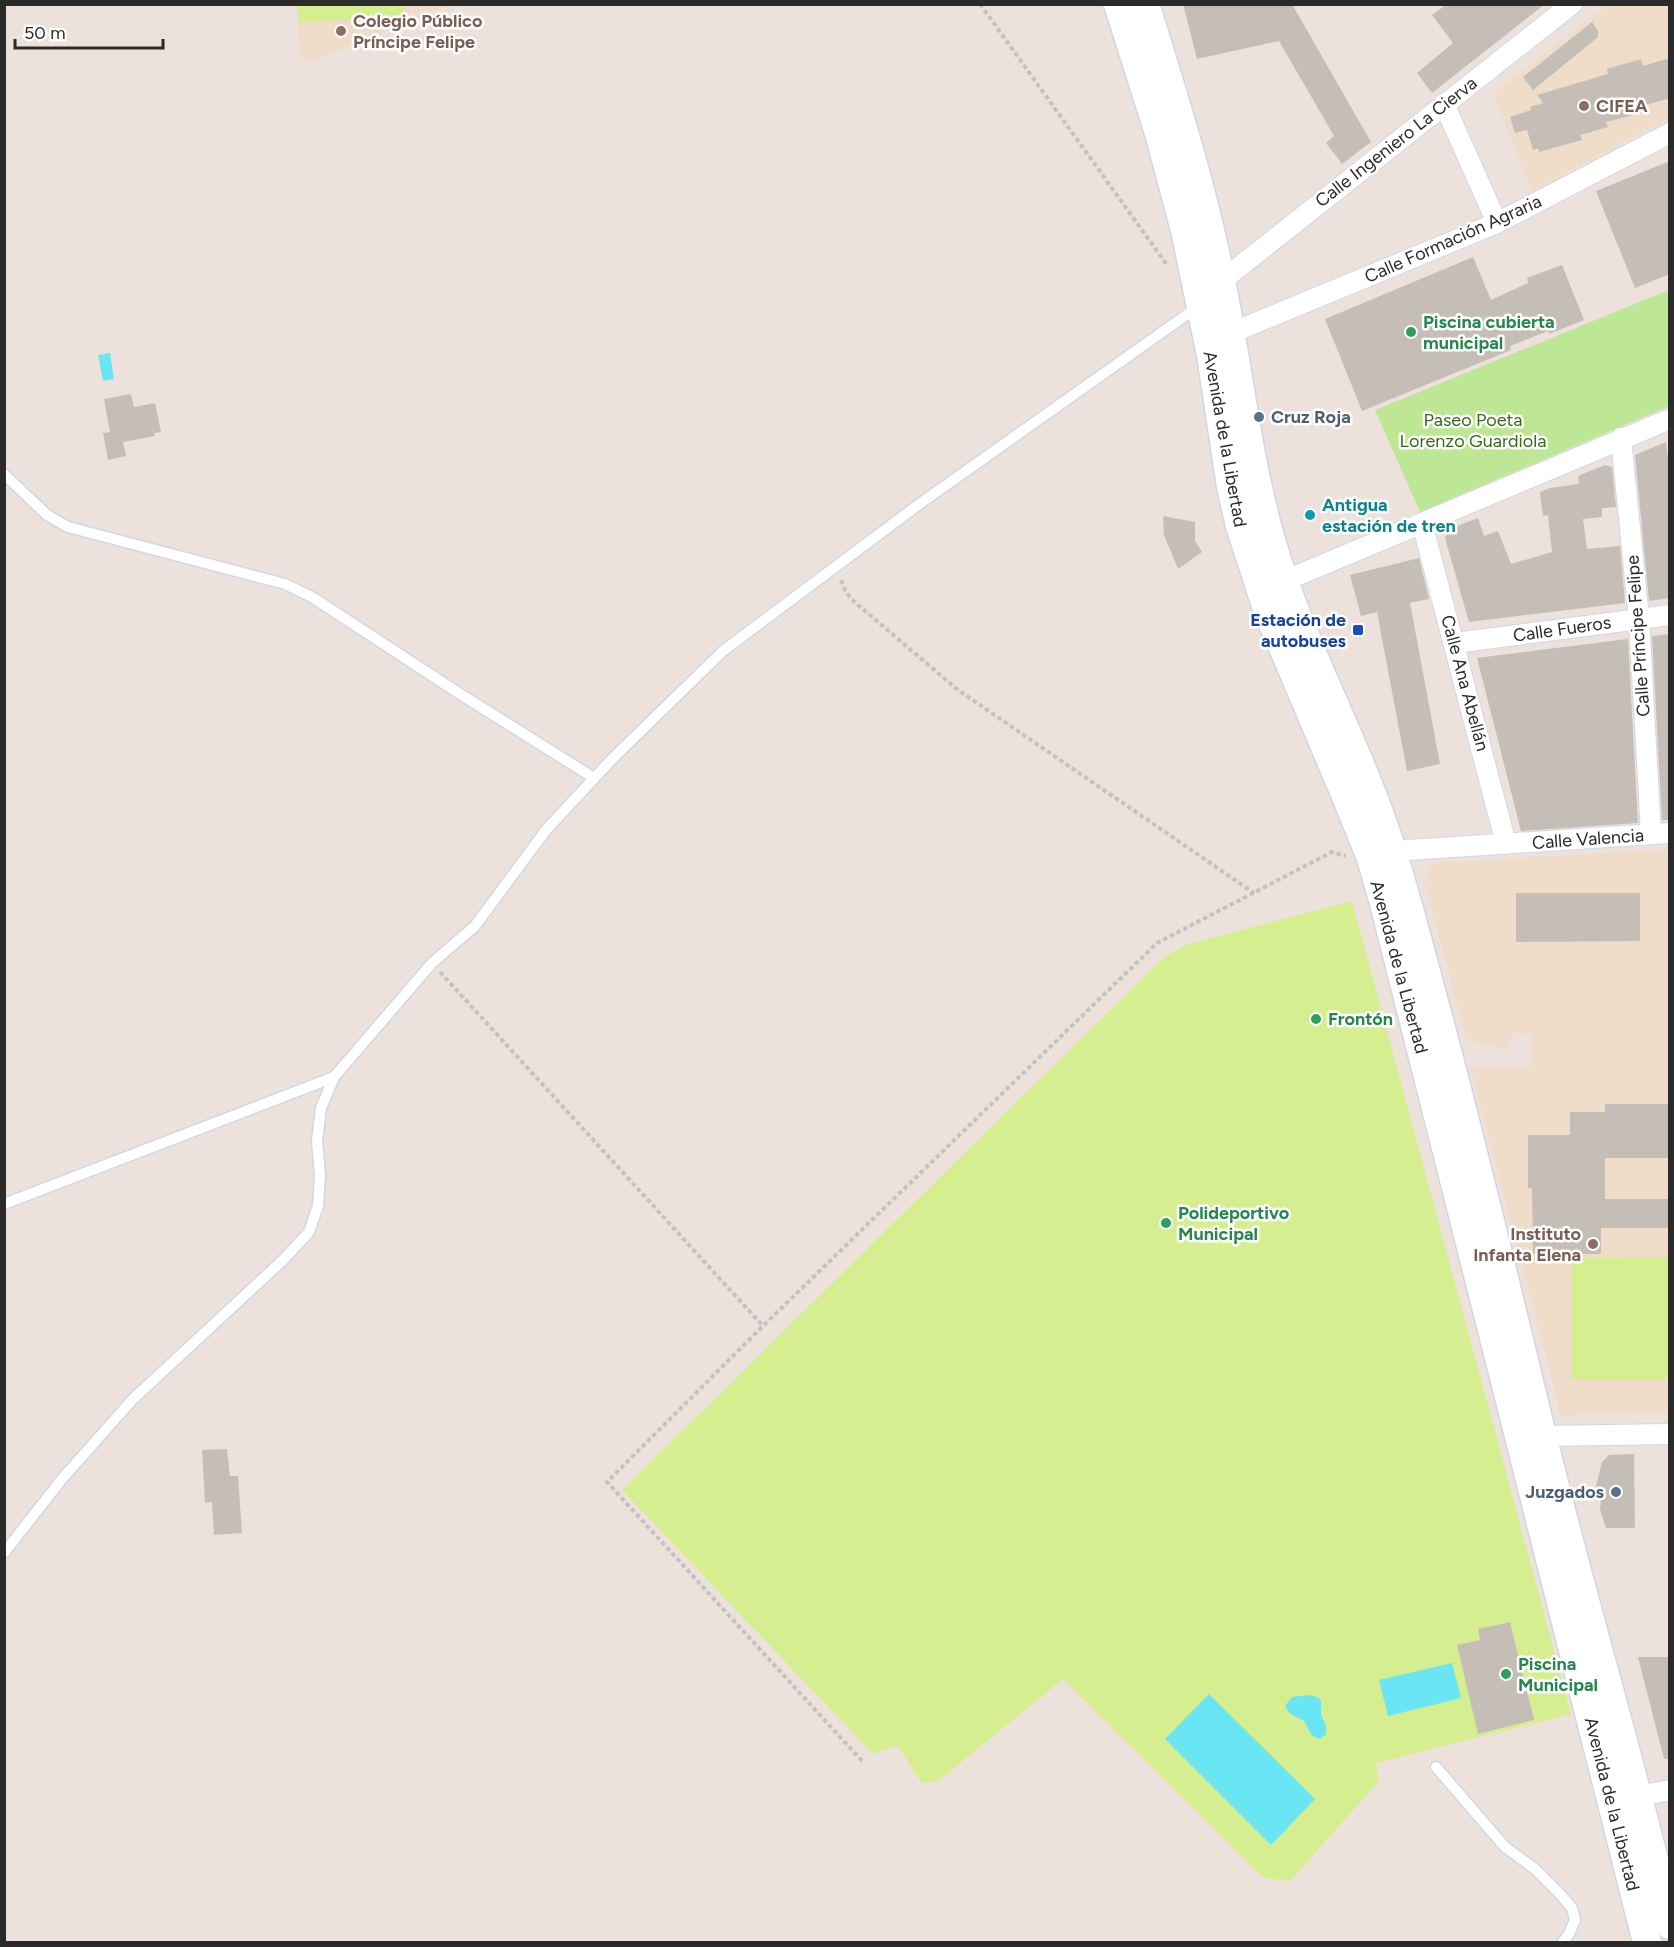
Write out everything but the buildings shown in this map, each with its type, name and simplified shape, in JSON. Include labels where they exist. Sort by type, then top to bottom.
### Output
[{"type":"main road","name":"Avenida de la Libertad","points":[[1118,4],[1173,182],[1201,305],[1231,487],[1240,526],[1268,612],[1324,742],[1366,854]]},
{"type":"main road","points":[[1145,4],[1187,138],[1220,276],[1256,481],[1272,547],[1369,788],[1366,854],[1455,1080],[1504,1273],[1531,1439],[1625,1799],[1670,1926]]},
{"type":"main road","name":"Avenida de la Libertad","points":[[1625,1799],[1647,1942]]},
{"type":"street","name":"Calle Ingeniero La Cierva","points":[[1220,276],[1229,275],[1572,4]]},
{"type":"street","points":[[1444,104],[1497,223]]},
{"type":"street","name":"Calle Formación Agraria","points":[[1231,333],[1497,223],[1670,133]]},
{"type":"street","points":[[1284,581],[1670,418]]},
{"type":"street","name":"Calle Príncipe Felipe","points":[[1621,438],[1660,834]]},
{"type":"street","name":"Calle Ana Abellán","points":[[1422,523],[1506,844]]},
{"type":"street","name":"Calle Fueros","points":[[1455,643],[1670,615]]},
{"type":"street","name":"Calle Valencia","points":[[1366,854],[1660,834]]},
{"type":"street","points":[[1531,1439],[1670,1434]]},
{"type":"street","points":[[1625,1799],[1670,1790]]},
{"type":"lane","points":[[4,1553],[62,1479],[133,1399],[283,1260],[309,1232],[318,1206],[320,1175],[317,1141],[321,1108],[334,1077],[432,963],[475,926],[546,830],[594,778],[723,651],[841,562],[1150,339],[1201,305]]},
{"type":"lane","points":[[4,474],[47,515],[68,528],[285,584],[312,597],[594,778]]},
{"type":"lane","points":[[4,1204],[334,1077]]},
{"type":"lane","points":[[1436,1767],[1504,1847],[1535,1869],[1572,1908],[1575,1920],[1563,1942]]},
{"type":"path","points":[[980,4],[1171,270]]},
{"type":"path","points":[[841,562],[840,578],[851,599],[958,690],[1254,893]]},
{"type":"path","points":[[862,1761],[607,1482],[763,1326],[1157,943],[1332,852],[1366,854]]},
{"type":"path","points":[[432,963],[763,1326]]},
{"type":"shaded area","name":"Colegio Público Príncipe Felipe","points":[[296,5],[451,5],[307,63],[300,58]]},
{"type":"shaded area","name":"CIFEA","points":[[1607,5],[1669,5],[1669,118],[1532,191],[1493,94]]},
{"type":"shaded area","points":[[1669,849],[1669,1413],[1561,1415],[1470,1067],[1531,1067],[1531,1034],[1513,1033],[1509,1046],[1501,1049],[1466,1039],[1424,881],[1432,863]]},
{"type":"green space","points":[[298,5],[403,5],[404,16],[299,23]]},
{"type":"green space","name":"Paseo Poeta Lorenzo Guardiola","points":[[1669,290],[1669,406],[1420,512],[1375,410]]},
{"type":"green space","name":"Polideportivo Municipal","points":[[1352,901],[1571,1714],[1376,1763],[1379,1781],[1290,1881],[1262,1877],[1063,1679],[938,1781],[922,1783],[897,1745],[873,1754],[622,1490],[1164,957],[1185,945]]},
{"type":"green space","points":[[1669,1257],[1669,1380],[1571,1380],[1571,1258]]},
{"type":"water","points":[[110,353],[114,379],[103,381],[98,355]]},
{"type":"water","points":[[1452,1663],[1461,1698],[1388,1716],[1379,1680]]},
{"type":"water","points":[[1209,1694],[1315,1799],[1271,1845],[1165,1739]]},
{"type":"water","points":[[1310,1695],[1319,1698],[1321,1702],[1321,1715],[1326,1725],[1326,1734],[1320,1739],[1312,1736],[1304,1721],[1289,1713],[1285,1706],[1292,1697]]},
{"type":"place","name":"Colegio Público Príncipe Felipe","points":[[341,31]]},
{"type":"place","name":"CIFEA","points":[[1584,106]]},
{"type":"place","name":"Piscina cubierta municipal","points":[[1411,332]]},
{"type":"place","name":"Cruz Roja","points":[[1259,417]]},
{"type":"place","name":"Antigua estación de tren","points":[[1310,515]]},
{"type":"place","name":"Estación de autobuses","points":[[1358,630]]},
{"type":"place","name":"Frontón","points":[[1316,1019]]},
{"type":"place","name":"Polideportivo Municipal","points":[[1166,1223]]},
{"type":"place","name":"Instituto Infanta Elena","points":[[1593,1244]]},
{"type":"place","name":"Juzgados","points":[[1616,1492]]},
{"type":"place","name":"Piscina Municipal","points":[[1506,1674]]}]
